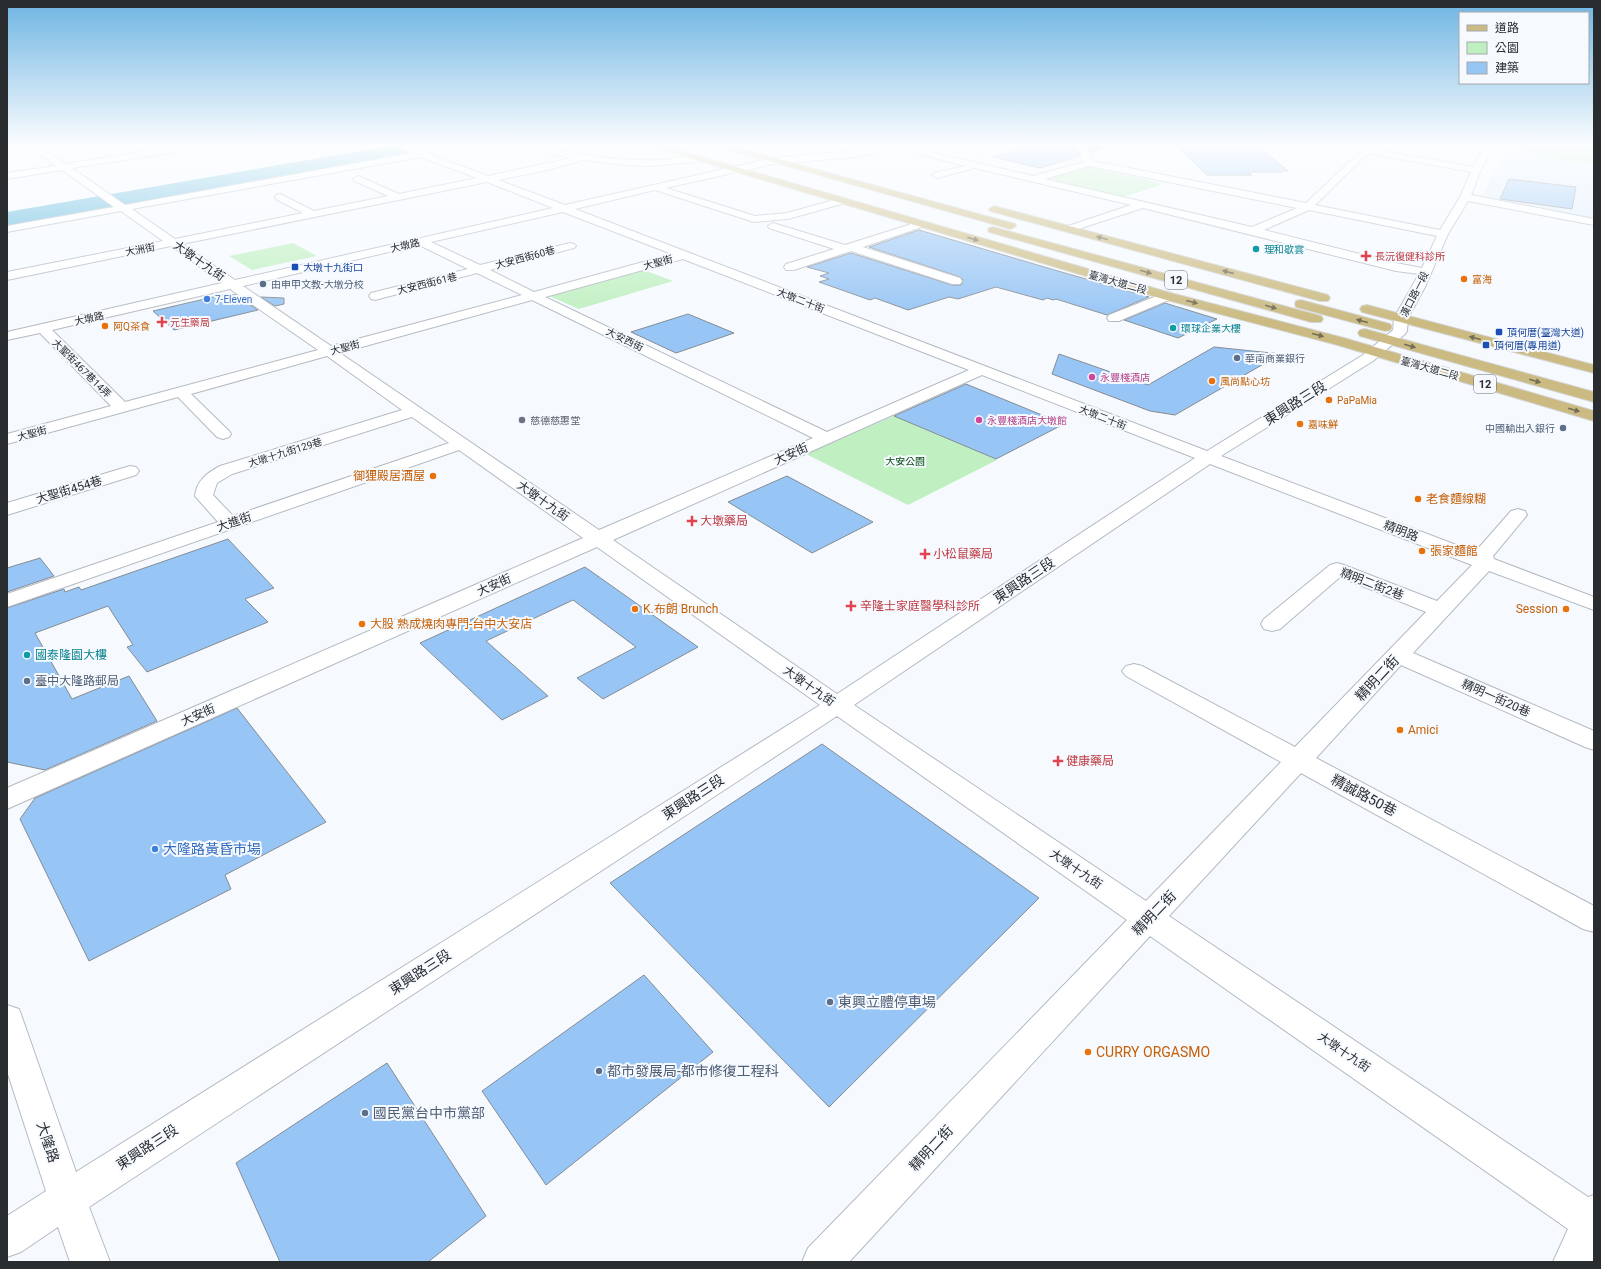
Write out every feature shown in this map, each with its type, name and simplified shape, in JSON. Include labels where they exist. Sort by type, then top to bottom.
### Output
[{"type":"main road","name":"臺灣大道二段","points":[[845,202],[1166,296],[1339,341],[1392,335],[1594,369]]},
{"type":"main road","name":"臺灣大道二段","points":[[900,202],[1392,335],[1594,384]]},
{"type":"main road","name":"臺灣大道二段","points":[[932,202],[1392,335],[1594,397]]},
{"type":"main road","name":"12","points":[[982,206],[1332,300]]},
{"type":"main road","name":"臺灣大道二段","points":[[1355,306],[1392,335],[1594,416]]},
{"type":"street","points":[[7,228],[102,202]]},
{"type":"street","name":"大墩十九街","points":[[113,202],[837,705],[1593,1220]]},
{"type":"street","points":[[290,202],[312,214]]},
{"type":"street","name":"大洲街","points":[[7,276],[371,202]]},
{"type":"street","name":"大墩二十街","points":[[545,202],[1208,457]]},
{"type":"street","name":"大墩路","points":[[7,336],[593,202]]},
{"type":"street","points":[[701,202],[754,219],[788,216],[837,202]]},
{"type":"street","points":[[1130,202],[1396,267],[1426,272]]},
{"type":"street","points":[[1280,202],[1443,234]]},
{"type":"street","points":[[1252,231],[1308,208],[1314,202]]},
{"type":"street","name":"漢口路一段","points":[[1392,335],[1426,272],[1443,234],[1462,202]]},
{"type":"street","points":[[1492,202],[1594,222]]},
{"type":"street","points":[[1069,229],[1142,205]]},
{"type":"street","points":[[790,267],[921,224]]},
{"type":"street","points":[[773,226],[848,248],[862,250],[956,281]]},
{"type":"street","name":"大安西街","points":[[422,242],[535,295],[827,438]]},
{"type":"street","name":"大安西街60巷","points":[[480,269],[570,246]]},
{"type":"street","name":"大聖街","points":[[7,440],[683,255]]},
{"type":"street","name":"大安西街61巷","points":[[374,296],[480,269]]},
{"type":"street","points":[[1114,318],[1166,296]]},
{"type":"street","name":"大聖街467巷14弄","points":[[43,328],[122,408]]},
{"type":"street","name":"東興路三段","points":[[7,1238],[837,705],[1392,335]]},
{"type":"street","name":"大安街","points":[[7,800],[981,370]]},
{"type":"street","points":[[181,392],[223,434]]},
{"type":"street","name":"大墩十九街129巷","points":[[230,524],[204,496],[204,486],[212,478],[226,470],[415,411]]},
{"type":"street","name":"大進街","points":[[7,601],[462,444]]},
{"type":"street","name":"精明路","points":[[1208,457],[1594,604]]},
{"type":"street","name":"大聖街454巷","points":[[7,509],[130,471]]},
{"type":"street","points":[[1485,563],[1483,555],[1518,515]]},
{"type":"street","name":"精明二街","points":[[822,1262],[1485,563]]},
{"type":"street","name":"精明二街2巷","points":[[1272,624],[1337,569],[1441,610]]},
{"type":"street","name":"精明一街20巷","points":[[1398,655],[1594,741]]},
{"type":"street","name":"精誠路50巷","points":[[1134,671],[1594,920]]},
{"type":"street","name":"大隆路","points":[[7,1020],[67,1199],[90,1262]]},
{"type":"street","points":[[1572,1262],[1593,1220]]},
{"type":"shaded area","points":[[1509,202],[1594,202],[1594,219]]},
{"type":"green space","points":[[293,243],[317,256],[252,270],[229,256]]},
{"type":"green space","points":[[644,270],[673,281],[579,309],[549,296]]},
{"type":"green space","name":"大安公園","points":[[896,415],[997,460],[908,505],[806,454]]},
{"type":"building","points":[[1523,202],[1573,202],[1572,209]]},
{"type":"building","points":[[919,230],[1149,297],[1107,315],[1056,299],[1053,300],[1047,298],[1043,300],[996,287],[958,299],[949,297],[908,310],[875,298],[870,300],[819,282],[829,279],[820,276],[829,273],[807,267],[851,253],[952,285],[961,285],[963,280],[960,277],[869,247]]},
{"type":"building","points":[[226,294],[236,295],[258,310],[174,330],[153,311]]},
{"type":"building","points":[[261,297],[284,298],[284,304],[275,306]]},
{"type":"building","name":"環球企業大樓","points":[[1165,303],[1217,319],[1178,338],[1124,320]]},
{"type":"building","points":[[688,314],[734,333],[676,353],[631,332]]},
{"type":"building","points":[[1214,347],[1281,354],[1175,415],[1150,411],[1052,374],[1059,354],[1148,385]]},
{"type":"building","name":"永豐棧酒店大墩館","points":[[966,384],[1064,424],[996,459],[894,416]]},
{"type":"building","points":[[787,476],[873,522],[812,553],[728,502]]},
{"type":"building","points":[[228,539],[274,588],[245,599],[268,622],[147,672],[127,647],[133,645],[108,606],[35,633],[72,699],[129,676],[157,721],[45,770],[7,762],[7,608],[64,589],[65,592],[79,587],[81,590]]},
{"type":"building","points":[[40,558],[54,576],[7,592],[7,568]]},
{"type":"building","points":[[585,567],[698,647],[603,699],[577,678],[636,647],[573,600],[486,641],[548,696],[502,720],[420,643]]},
{"type":"building","name":"大隆路黃昏市場","points":[[237,708],[326,822],[225,875],[231,889],[89,961],[20,819],[35,798]]},
{"type":"building","name":"東興立體停車場","points":[[822,744],[1039,898],[829,1107],[610,883]]},
{"type":"building","name":"都市發展局-都市修復工程科","points":[[644,975],[713,1052],[546,1185],[482,1091]]},
{"type":"building","name":"國民黨台中市黨部","points":[[387,1063],[486,1216],[428,1262],[280,1262],[236,1163]]},
{"type":"waterway","points":[[7,220],[108,202]]},
{"type":"place","name":"理和歇雲","points":[[1256,249]]},
{"type":"place","name":"長沅復健科診所","points":[[1366,256]]},
{"type":"place","name":"大墩十九街口","points":[[295,267]]},
{"type":"place","name":"富海","points":[[1464,279]]},
{"type":"place","name":"由申甲文教-大墩分校","points":[[263,284]]},
{"type":"place","name":"7-Eleven","points":[[207,299]]},
{"type":"place","name":"元生藥局","points":[[162,322]]},
{"type":"place","name":"阿Q茶食","points":[[105,326]]},
{"type":"place","name":"環球企業大樓","points":[[1173,328]]},
{"type":"place","name":"頂何厝(臺灣大道)","points":[[1499,332]]},
{"type":"place","name":"頂何厝(專用道)","points":[[1486,345]]},
{"type":"place","name":"華南商業銀行","points":[[1237,358]]},
{"type":"place","name":"永豐棧酒店","points":[[1092,377]]},
{"type":"place","name":"風尚點心坊","points":[[1212,381]]},
{"type":"place","name":"PaPaMia","points":[[1329,400]]},
{"type":"place","name":"慈德慈惠堂","points":[[522,420]]},
{"type":"place","name":"永豐棧酒店大墩館","points":[[979,420]]},
{"type":"place","name":"嘉味鮮","points":[[1300,424]]},
{"type":"place","name":"中國輸出入銀行","points":[[1563,428]]},
{"type":"place","name":"御狸殿居酒屋","points":[[433,476]]},
{"type":"place","name":"老食麵線糊","points":[[1418,499]]},
{"type":"place","name":"大墩藥局","points":[[692,521]]},
{"type":"place","name":"張家麵館","points":[[1422,551]]},
{"type":"place","name":"小松鼠藥局","points":[[925,554]]},
{"type":"place","name":"辛隆士家庭醫學科診所","points":[[851,606]]},
{"type":"place","name":"K.布朗 Brunch","points":[[635,609]]},
{"type":"place","name":"Session","points":[[1566,609]]},
{"type":"place","name":"大股 熟成燒肉專門-台中大安店","points":[[362,624]]},
{"type":"place","name":"國泰隆園大樓","points":[[27,655]]},
{"type":"place","name":"臺中大隆路郵局","points":[[27,681]]},
{"type":"place","name":"Amici","points":[[1400,730]]},
{"type":"place","name":"健康藥局","points":[[1058,761]]},
{"type":"place","name":"大隆路黃昏市場","points":[[155,849]]},
{"type":"place","name":"東興立體停車場","points":[[830,1002]]},
{"type":"place","name":"CURRY ORGASMO","points":[[1088,1052]]},
{"type":"place","name":"都市發展局-都市修復工程科","points":[[599,1071]]},
{"type":"place","name":"國民黨台中市黨部","points":[[365,1113]]}]
